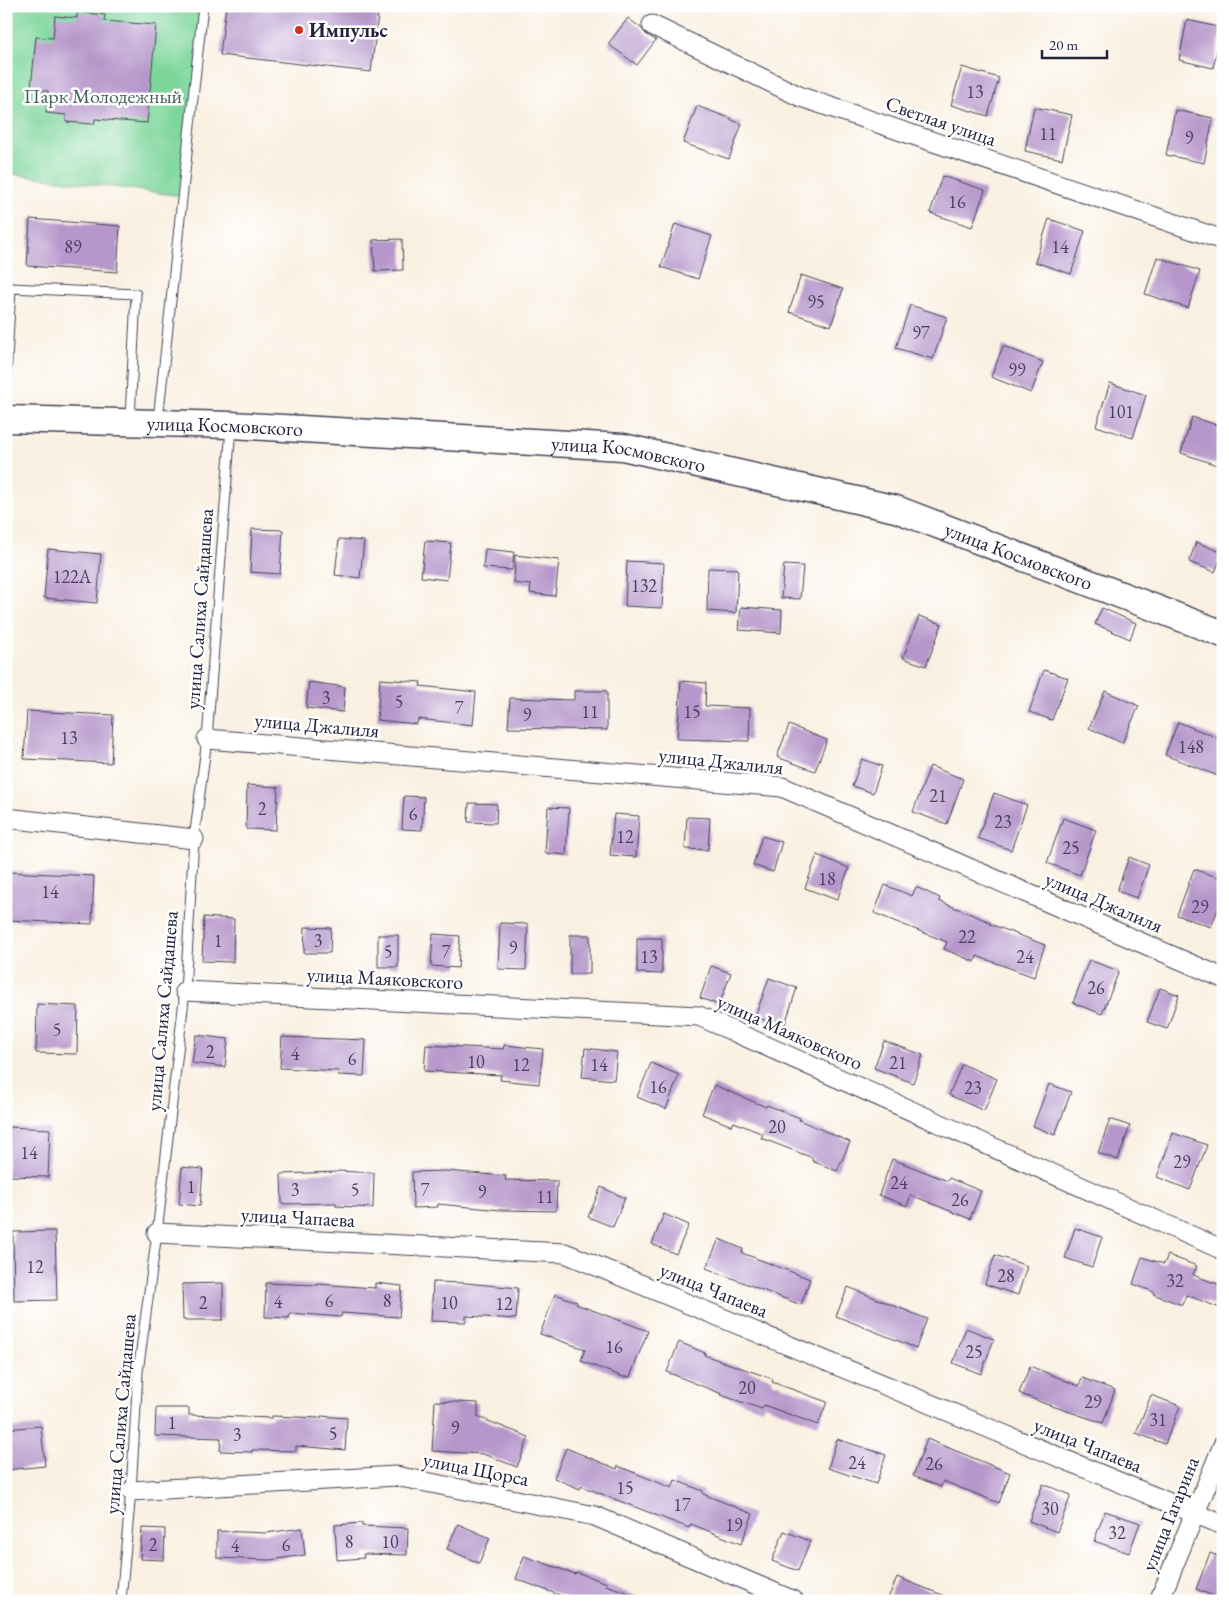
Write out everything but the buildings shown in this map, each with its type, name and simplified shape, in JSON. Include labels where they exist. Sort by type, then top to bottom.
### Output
[{"type":"main road","name":"улица Космовского","points":[[6,419],[231,424],[623,447],[896,509],[1223,634]]},
{"type":"street","name":"Светлая улица","points":[[652,25],[801,98],[1223,240]]},
{"type":"street","name":"улица Джалиля","points":[[207,739],[782,787],[1223,978]]},
{"type":"street","points":[[6,818],[194,839]]},
{"type":"street","name":"улица Маяковского","points":[[185,990],[699,1016],[1223,1250]]},
{"type":"street","name":"улица Чапаева","points":[[156,1233],[565,1253],[1223,1525]]},
{"type":"street","name":"улица Гагарина","points":[[1159,1601],[1223,1445]]},
{"type":"street","name":"улица Щорса","points":[[131,1491],[396,1476],[595,1516],[794,1601]]},
{"type":"lane","points":[[157,423],[203,6]]},
{"type":"lane","points":[[6,377],[11,288],[136,294],[130,422]]},
{"type":"lane","name":"улица Салиха Сайдашева","points":[[120,1601],[131,1491],[138,1372],[185,990],[194,839],[207,739],[231,424]]},
{"type":"green space","name":"Парк Молодежный","points":[[6,6],[204,6],[182,196],[6,173]]},
{"type":"place","name":"Импульс","points":[[299,30]]}]
